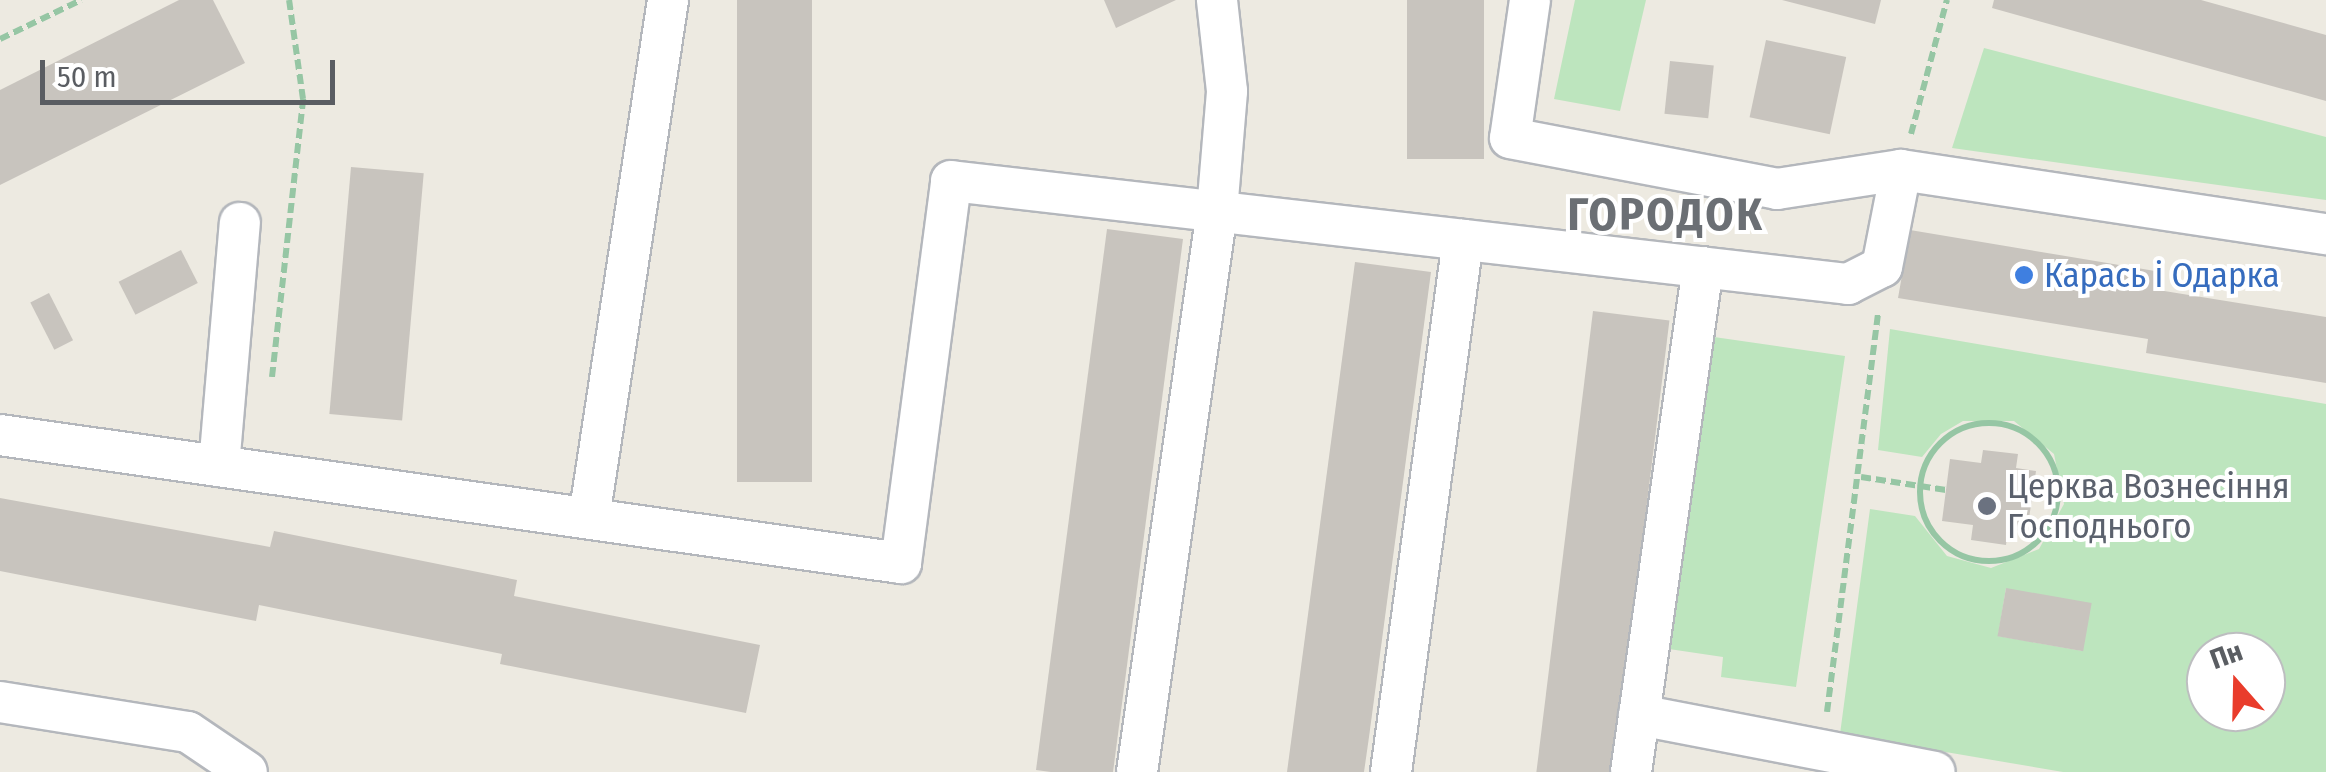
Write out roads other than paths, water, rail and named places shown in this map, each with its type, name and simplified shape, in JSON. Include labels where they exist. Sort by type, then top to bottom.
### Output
[{"type":"lane","points":[[590,518],[668,0]]},
{"type":"lane","points":[[1137,772],[1217,211],[1227,91],[1218,0]]},
{"type":"lane","points":[[1530,0],[1510,138],[1777,190],[1901,170],[2326,234]]},
{"type":"lane","points":[[0,434],[901,562],[952,181],[1848,284],[1882,267],[1901,170]]},
{"type":"lane","points":[[219,466],[240,223]]},
{"type":"lane","points":[[1391,772],[1463,240]]},
{"type":"lane","points":[[1631,772],[1703,268]]},
{"type":"lane","points":[[0,702],[188,732],[248,772]]},
{"type":"lane","points":[[1639,715],[1822,754],[1934,772]]},
{"type":"place","name":"Карась і Одарка","points":[[2024,275]]},
{"type":"place","name":"Церква Вознесіння Господнього","points":[[1987,506]]},
{"type":"district","name":"ГОРОДОК","points":[[1666,216]]}]
